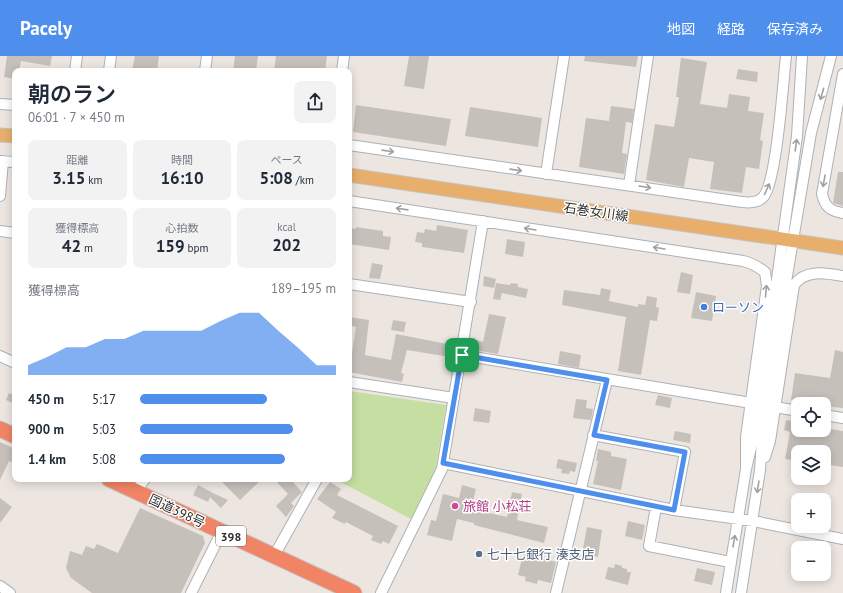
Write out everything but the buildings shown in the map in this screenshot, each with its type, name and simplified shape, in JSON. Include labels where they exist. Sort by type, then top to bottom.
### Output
[{"type":"highway","points":[[0,429],[12,435]]},
{"type":"highway","name":"国道398号","points":[[116,482],[354,593]]},
{"type":"main road","points":[[0,135],[12,136]]},
{"type":"main road","name":"石巻女川線","points":[[352,175],[843,248]]},
{"type":"street","points":[[75,68],[77,56]]},
{"type":"street","points":[[109,68],[111,56]]},
{"type":"street","points":[[205,68],[207,56]]},
{"type":"street","points":[[342,68],[344,56]]},
{"type":"street","points":[[546,174],[564,56]]},
{"type":"street","points":[[630,185],[648,56]]},
{"type":"street","points":[[352,145],[742,202],[757,202],[764,197],[772,176],[786,56]]},
{"type":"street","points":[[741,593],[760,470],[762,440],[788,240],[802,56]]},
{"type":"street","points":[[726,593],[746,469],[754,439],[788,240],[810,133],[831,56]]},
{"type":"street","points":[[843,74],[822,194],[824,204],[833,211],[843,213]]},
{"type":"street","points":[[0,104],[12,105]]},
{"type":"street","points":[[0,196],[1,161],[12,162]]},
{"type":"street","points":[[352,201],[752,263],[765,272],[767,286],[746,437],[746,469]]},
{"type":"street","points":[[381,593],[442,469],[484,221]]},
{"type":"street","points":[[0,231],[12,233]]},
{"type":"street","points":[[760,470],[770,441],[794,285],[803,276],[810,274],[817,273],[843,276]]},
{"type":"street","points":[[352,284],[471,302]]},
{"type":"street","points":[[462,355],[751,403]]},
{"type":"street","points":[[0,356],[12,362]]},
{"type":"street","points":[[556,593],[607,380]]},
{"type":"street","points":[[352,382],[454,398]]},
{"type":"street","points":[[775,407],[791,410]]},
{"type":"street","points":[[831,416],[843,418]]},
{"type":"street","points":[[594,435],[685,452],[674,510]]},
{"type":"street","points":[[443,463],[656,507],[753,522],[843,539]]},
{"type":"street","points":[[136,491],[143,482]]},
{"type":"street","points":[[274,556],[315,482]]},
{"type":"street","points":[[656,507],[649,546],[730,562]]},
{"type":"street","points":[[191,593],[222,532]]},
{"type":"street","points":[[0,586],[10,593]]},
{"type":"green space","points":[[352,391],[446,405],[434,478],[411,519],[341,482],[352,482]]},
{"type":"place","name":"ローソン","points":[[704,307]]},
{"type":"place","name":"旅館 小松荘","points":[[455,506]]},
{"type":"place","name":"七十七銀行 湊支店","points":[[479,554]]},
{"type":"route","points":[[462,355],[607,380],[594,435],[685,452],[674,510],[443,463],[462,355]]}]
